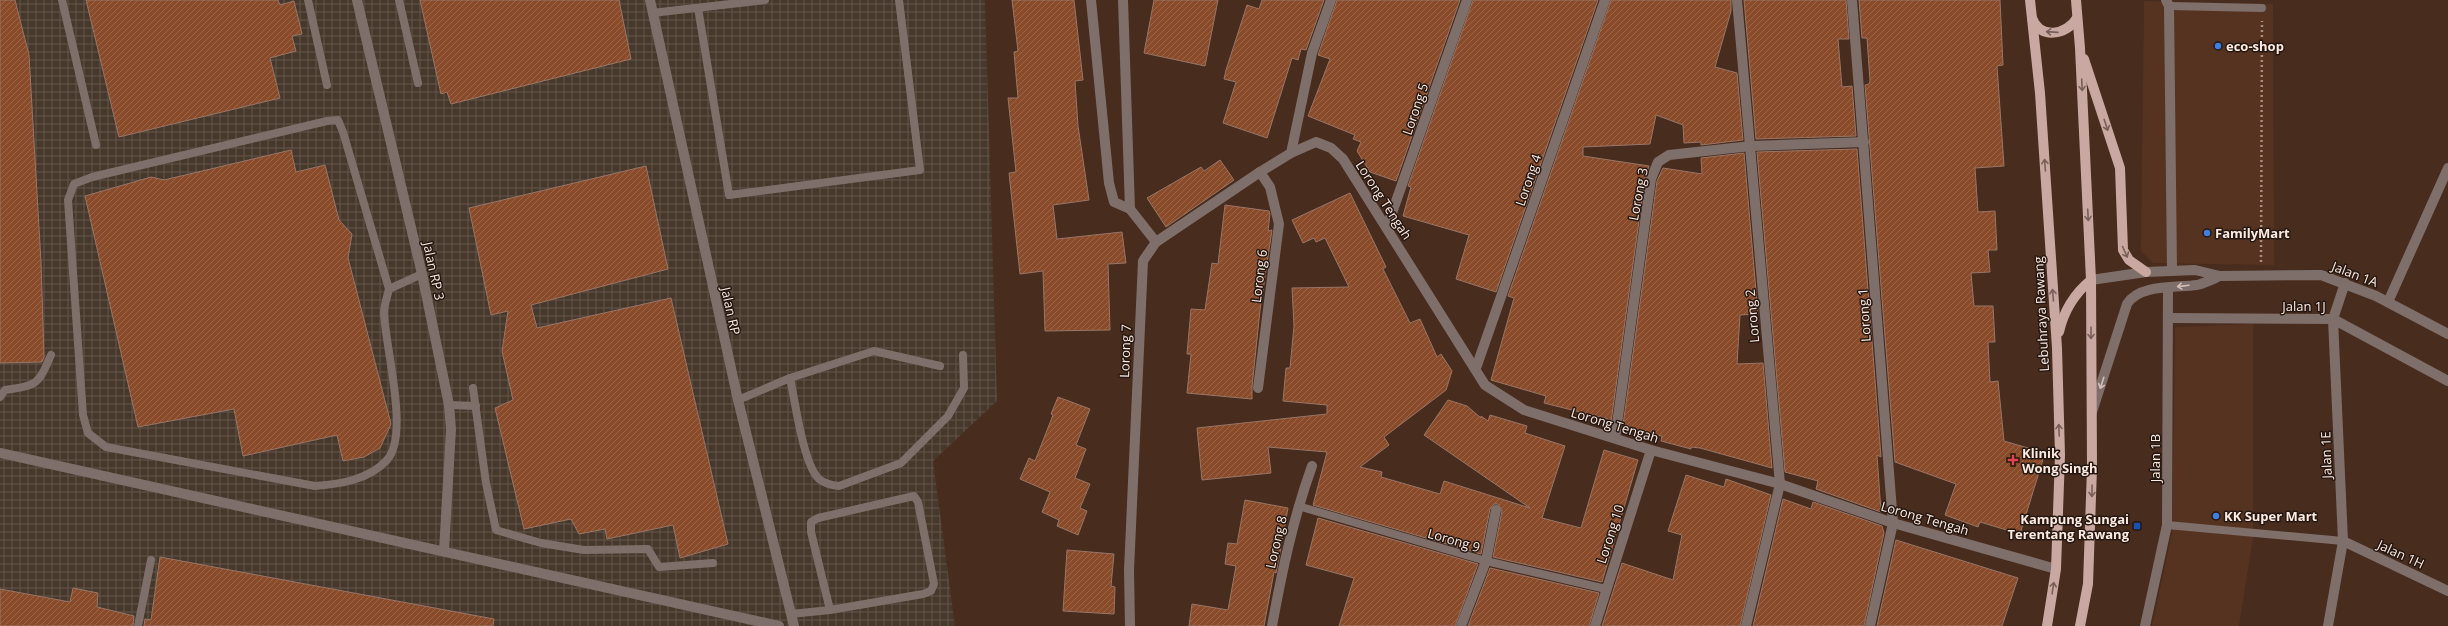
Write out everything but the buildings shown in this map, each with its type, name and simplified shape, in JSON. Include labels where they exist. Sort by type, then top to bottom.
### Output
[{"type":"main road","name":"Lebuhraya Rawang","points":[[2030,0],[2030,14],[2040,93],[2057,348],[2060,455],[2056,569],[2047,626]]},
{"type":"main road","points":[[2076,0],[2080,48],[2091,280],[2092,468],[2089,576],[2080,626]]},
{"type":"main road","points":[[2030,14],[2033,21],[2043,30],[2056,33],[2069,29],[2077,18]]},
{"type":"main road","points":[[2080,48],[2120,168],[2123,250],[2129,260],[2146,272]]},
{"type":"main road","points":[[2057,348],[2058,334],[2067,308],[2081,288],[2091,280]]},
{"type":"street","name":"Jalan RP 3","points":[[357,0],[422,274],[449,405],[451,429],[444,551]]},
{"type":"street","name":"Jalan RP","points":[[650,0],[738,400],[794,626]]},
{"type":"street","points":[[1091,0],[1108,183],[1114,202],[1130,209],[1156,242]]},
{"type":"street","points":[[1123,0],[1130,209]]},
{"type":"street","points":[[1291,153],[1312,53],[1331,0]]},
{"type":"street","name":"Lorong 5","points":[[1387,227],[1467,0]]},
{"type":"street","name":"Lorong 4","points":[[1476,368],[1605,0]]},
{"type":"street","name":"Lorong 2","points":[[1737,0],[1780,484],[1746,626]]},
{"type":"street","name":"Lorong 1","points":[[1852,0],[1893,523],[1870,626]]},
{"type":"street","points":[[2167,3],[2172,271]]},
{"type":"street","name":"Lorong Tengah","points":[[1291,153],[1316,142],[1331,148],[1343,159],[1476,368],[1485,385],[1524,410],[1651,450],[1780,484],[1893,523],[2056,569]]},
{"type":"street","name":"Lorong 3","points":[[1615,438],[1654,170],[1658,162],[1669,155],[1751,146],[1864,142]]},
{"type":"street","name":"Lorong 7","points":[[1130,626],[1129,570],[1140,284],[1143,260],[1156,242],[1291,153]]},
{"type":"street","points":[[2388,302],[2448,168]]},
{"type":"street","name":"Lorong 6","points":[[1258,388],[1279,224],[1270,187],[1260,172]]},
{"type":"street","name":"Jalan 1A","points":[[2091,280],[2146,272],[2195,270],[2220,276],[2261,274],[2321,275],[2345,283],[2388,302],[2448,334]]},
{"type":"street","name":"Jalan 1A","points":[[2091,417],[2127,304],[2132,296],[2145,291],[2199,284],[2220,276]]},
{"type":"street","name":"Jalan 1E","points":[[2328,626],[2343,541],[2333,319],[2345,283]]},
{"type":"street","name":"Jalan 1B","points":[[2145,626],[2167,525],[2168,288]]},
{"type":"street","name":"Jalan 1J","points":[[2168,318],[2333,319],[2448,381]]},
{"type":"street","name":"Lorong 10","points":[[1595,626],[1651,450]]},
{"type":"street","points":[[0,453],[779,626]]},
{"type":"street","name":"Lorong 8","points":[[1272,626],[1287,547],[1298,506],[1312,466]]},
{"type":"street","points":[[1461,626],[1486,561],[1496,510]]},
{"type":"street","name":"Jalan 1H","points":[[2343,541],[2448,591]]},
{"type":"lane","points":[[62,0],[96,145]]},
{"type":"lane","points":[[308,0],[327,85]]},
{"type":"lane","points":[[399,0],[418,83]]},
{"type":"lane","points":[[652,13],[765,0]]},
{"type":"lane","points":[[698,8],[729,194],[920,170],[900,0]]},
{"type":"lane","points":[[2167,3],[2262,8]]},
{"type":"lane","points":[[338,120],[343,132],[389,289],[384,312],[397,431],[388,459],[371,473],[339,484],[314,486],[106,447],[88,433],[83,415],[68,200],[74,184],[92,177],[327,121],[338,120]]},
{"type":"lane","points":[[389,289],[422,274]]},
{"type":"lane","points":[[738,400],[790,378],[874,351],[940,366]]},
{"type":"lane","points":[[0,397],[5,390],[30,386],[42,375],[51,355]]},
{"type":"lane","points":[[790,378],[802,435],[814,470],[820,479],[829,485],[839,486],[901,463],[948,416],[964,388],[962,355]]},
{"type":"lane","points":[[473,388],[486,483],[496,530],[541,543],[584,550],[648,549],[659,567],[713,563]]},
{"type":"lane","points":[[449,405],[476,406]]},
{"type":"lane","points":[[791,614],[830,610],[924,594],[931,591],[934,584],[918,502],[914,496],[818,518],[811,522],[811,532],[830,610]]},
{"type":"lane","name":"Lorong 9","points":[[1298,506],[1486,561],[1606,590]]},
{"type":"lane","points":[[2167,525],[2343,541]]},
{"type":"lane","points":[[138,626],[151,560]]},
{"type":"path","points":[[2261,274],[2262,8]]},
{"type":"shaded area","points":[[0,0],[985,0],[997,401],[933,461],[955,626],[0,626]]},
{"type":"shaded area","points":[[2144,1],[2273,4],[2274,265],[2153,263],[2141,251]]},
{"type":"shaded area","points":[[2253,324],[2253,538],[2239,626],[2152,626],[2172,533],[2175,327]]},
{"type":"place","name":"eco-shop","points":[[2218,46]]},
{"type":"place","name":"FamilyMart","points":[[2207,233]]},
{"type":"place","name":"Klinik Wong Singh","points":[[2013,460]]},
{"type":"place","name":"KK Super Mart","points":[[2216,516]]},
{"type":"place","name":"Kampung Sungai Terentang Rawang","points":[[2137,526]]}]
